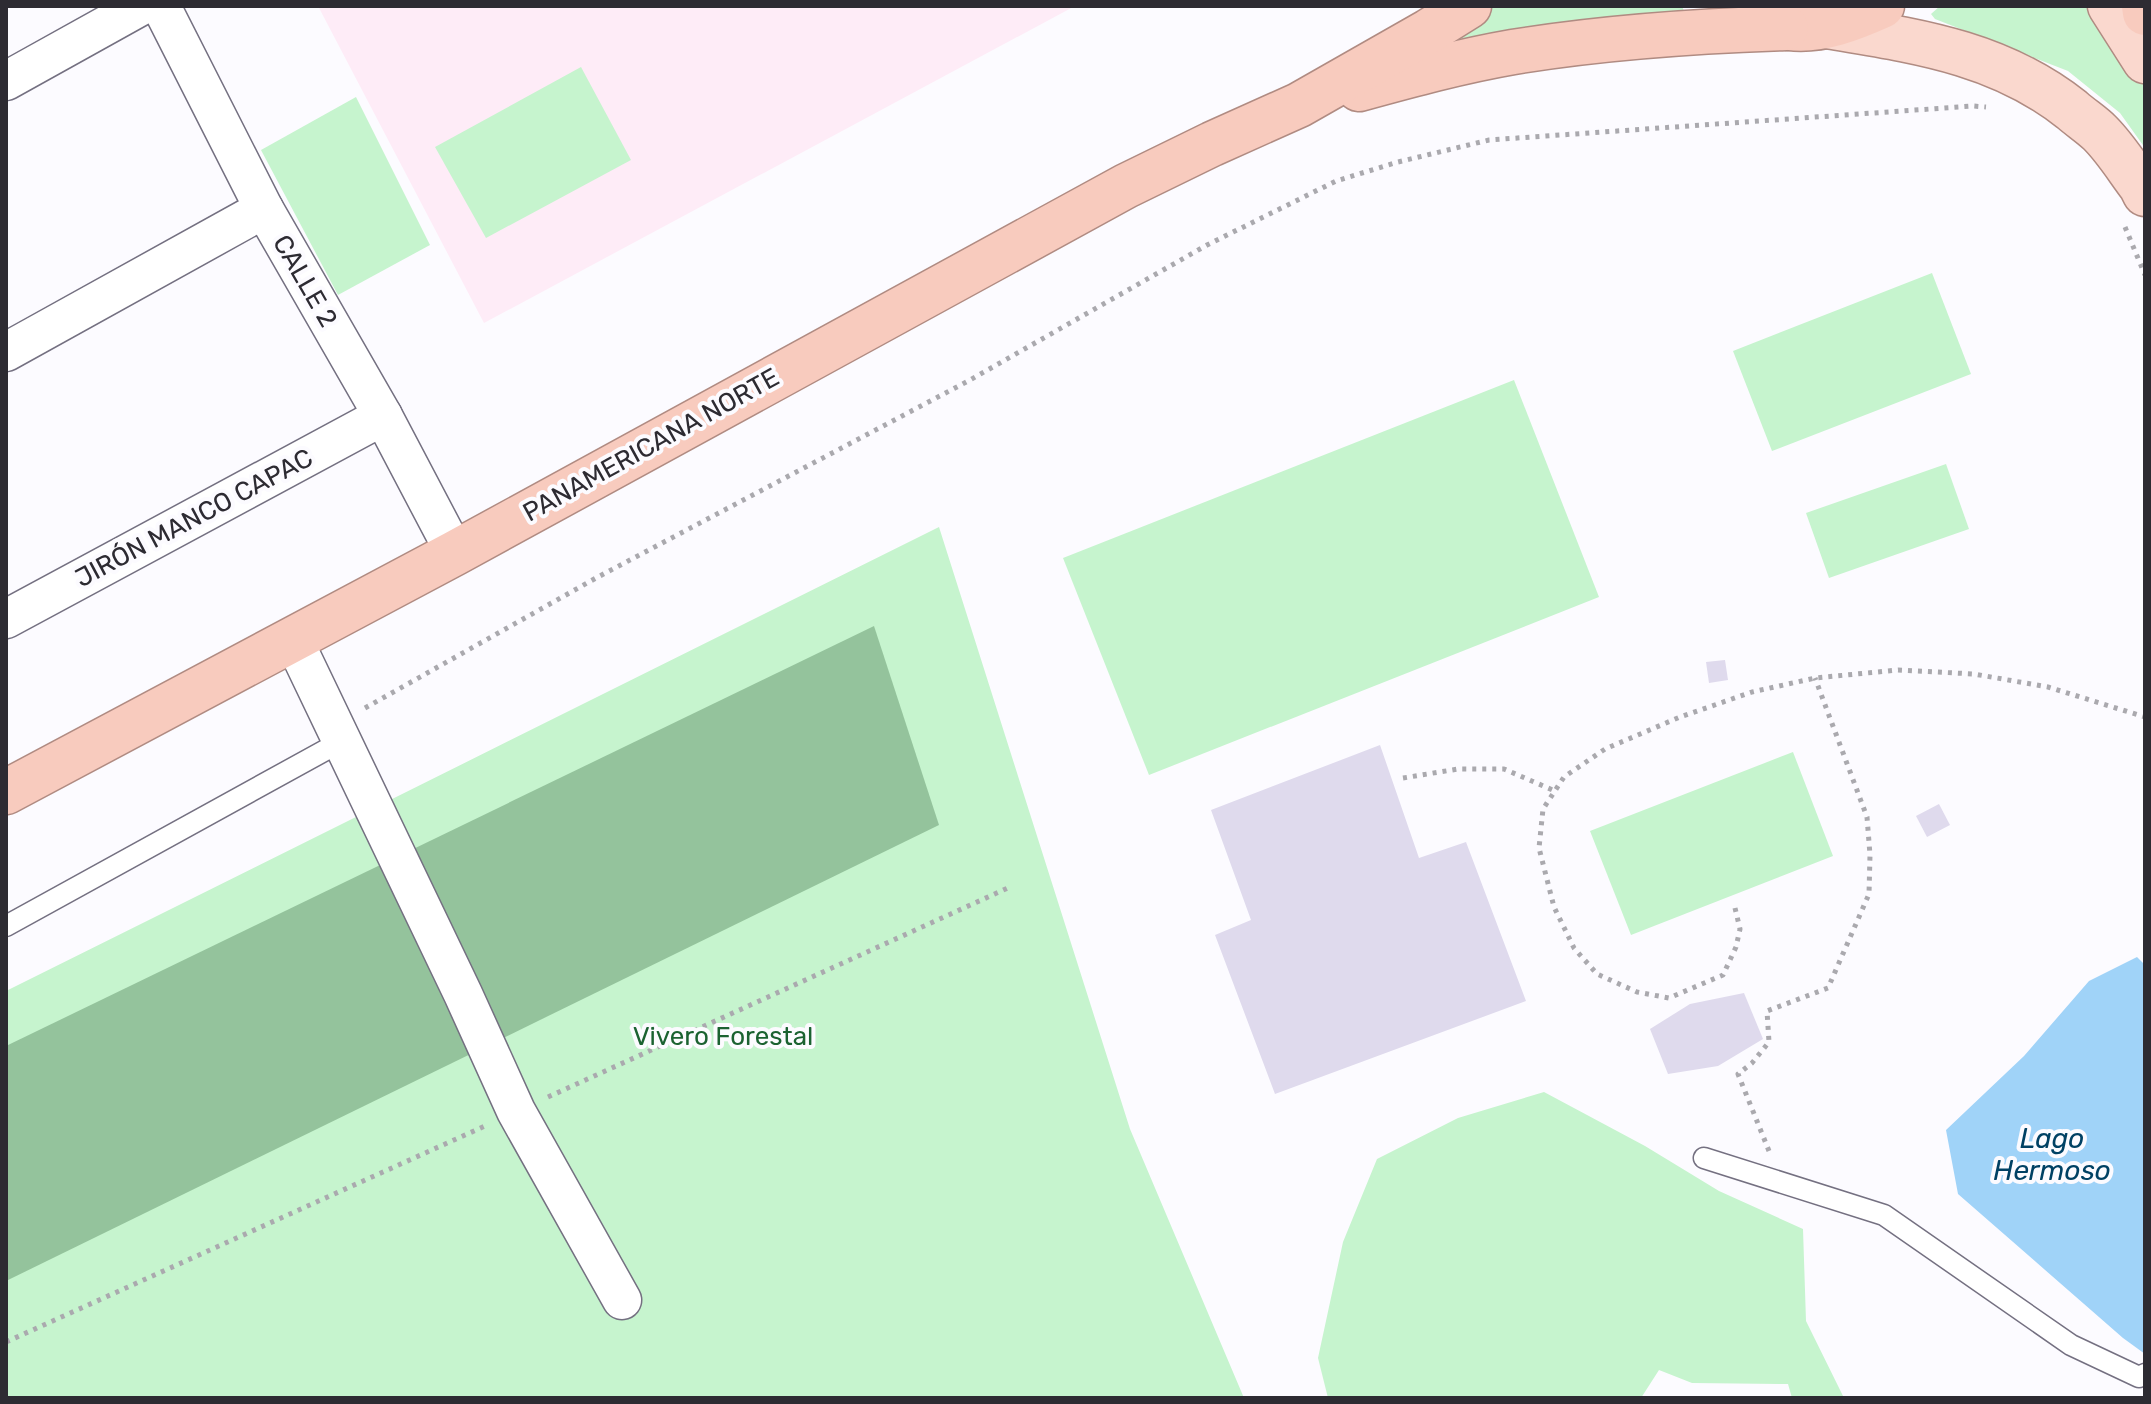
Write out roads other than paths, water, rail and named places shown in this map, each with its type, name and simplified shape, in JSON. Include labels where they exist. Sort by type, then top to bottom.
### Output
[{"type":"highway","name":"PANAMERICANA NORTE","points":[[6,792],[455,553],[1126,186],[1299,105],[1469,6]]},
{"type":"highway","points":[[1741,6],[1757,17],[1807,27]]},
{"type":"highway","name":"PANAMERICANA NORTE","points":[[1299,105],[1423,71],[1511,52],[1609,39],[1807,27],[1856,17],[1882,6]]},
{"type":"highway","points":[[2144,6],[2145,13]]},
{"type":"main road","points":[[2110,6],[2145,61]]},
{"type":"main road","points":[[1807,27],[1891,37],[1953,51],[2003,67],[2048,91],[2100,132],[2141,186],[2135,210]]},
{"type":"street","points":[[6,81],[141,6]]},
{"type":"street","name":"CALLE 2","points":[[161,6],[264,209],[383,416],[455,553]]},
{"type":"street","points":[[6,352],[264,209]]},
{"type":"street","name":"JIRÓN MANCO CAPAC","points":[[6,619],[383,416]]},
{"type":"street","points":[[293,639],[457,980],[516,1111],[622,1300]]},
{"type":"lane","points":[[6,926],[338,733]]},
{"type":"lane","points":[[1704,1158],[1884,1215],[2071,1345],[2139,1377],[2145,1374]]},
{"type":"water","name":"Lago Hermoso","points":[[2137,957],[2145,965],[2145,1354],[1958,1194],[1946,1130],[2024,1056],[2089,981]]},
{"type":"park label","name":"Vivero Forestal","points":[[723,1036]]}]
